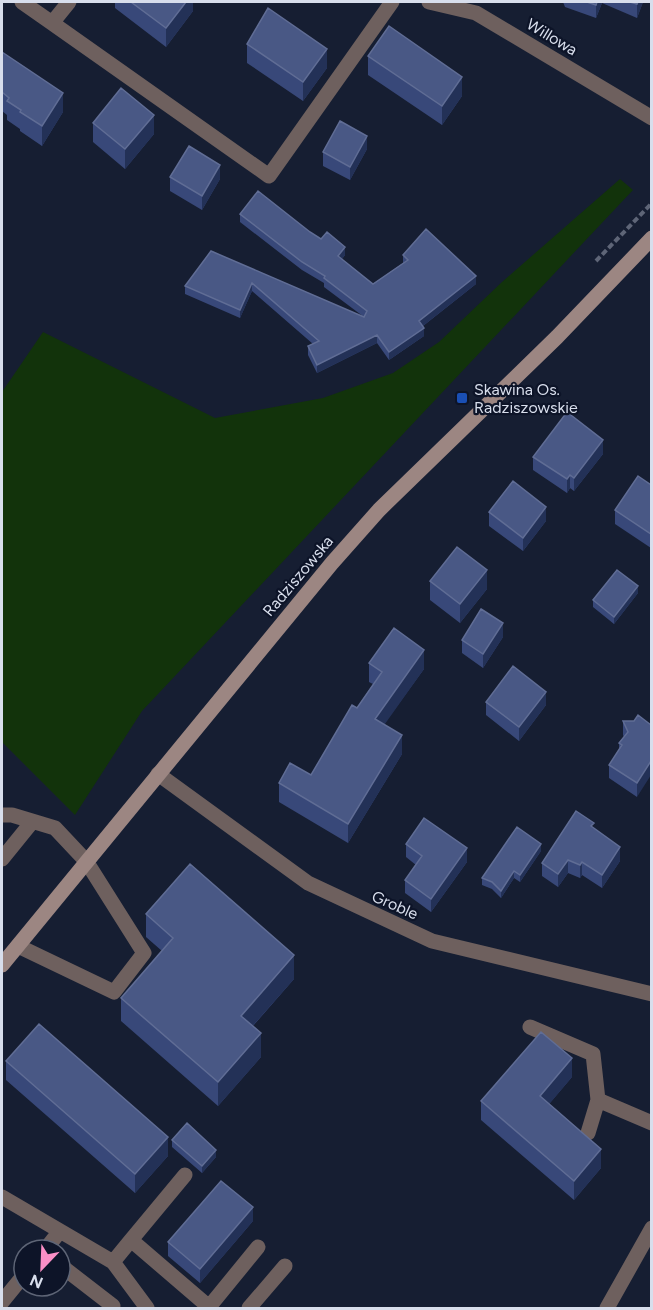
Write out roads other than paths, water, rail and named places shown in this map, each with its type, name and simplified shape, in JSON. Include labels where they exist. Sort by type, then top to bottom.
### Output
[{"type":"street","points":[[22,2],[269,176],[392,2]]},
{"type":"street","points":[[52,23],[69,2]]},
{"type":"street","name":"Willowa","points":[[429,2],[479,7],[651,118]]},
{"type":"street","name":"Radziszowska","points":[[2,964],[332,563],[379,510],[557,337],[651,237]]},
{"type":"street","name":"Groble","points":[[158,774],[308,883],[432,941],[651,994]]},
{"type":"street","points":[[2,815],[12,815],[56,828],[86,861],[144,953],[114,992],[18,946]]},
{"type":"street","points":[[2,858],[32,822]]},
{"type":"street","points":[[530,1027],[593,1054],[598,1100],[588,1133]]},
{"type":"street","points":[[598,1100],[651,1124]]},
{"type":"street","points":[[113,1262],[185,1175]]},
{"type":"street","points":[[2,1197],[113,1262],[147,1308]]},
{"type":"street","points":[[607,1308],[651,1228]]},
{"type":"street","points":[[54,1238],[60,1231]]},
{"type":"street","points":[[131,1240],[209,1307],[258,1247]]},
{"type":"street","points":[[249,1308],[285,1266]]},
{"type":"street","points":[[72,1274],[113,1306],[112,1308]]},
{"type":"street","points":[[2,1302],[12,1290]]},
{"type":"place","name":"Skawina Os. Radziszowskie","points":[[462,398]]}]
